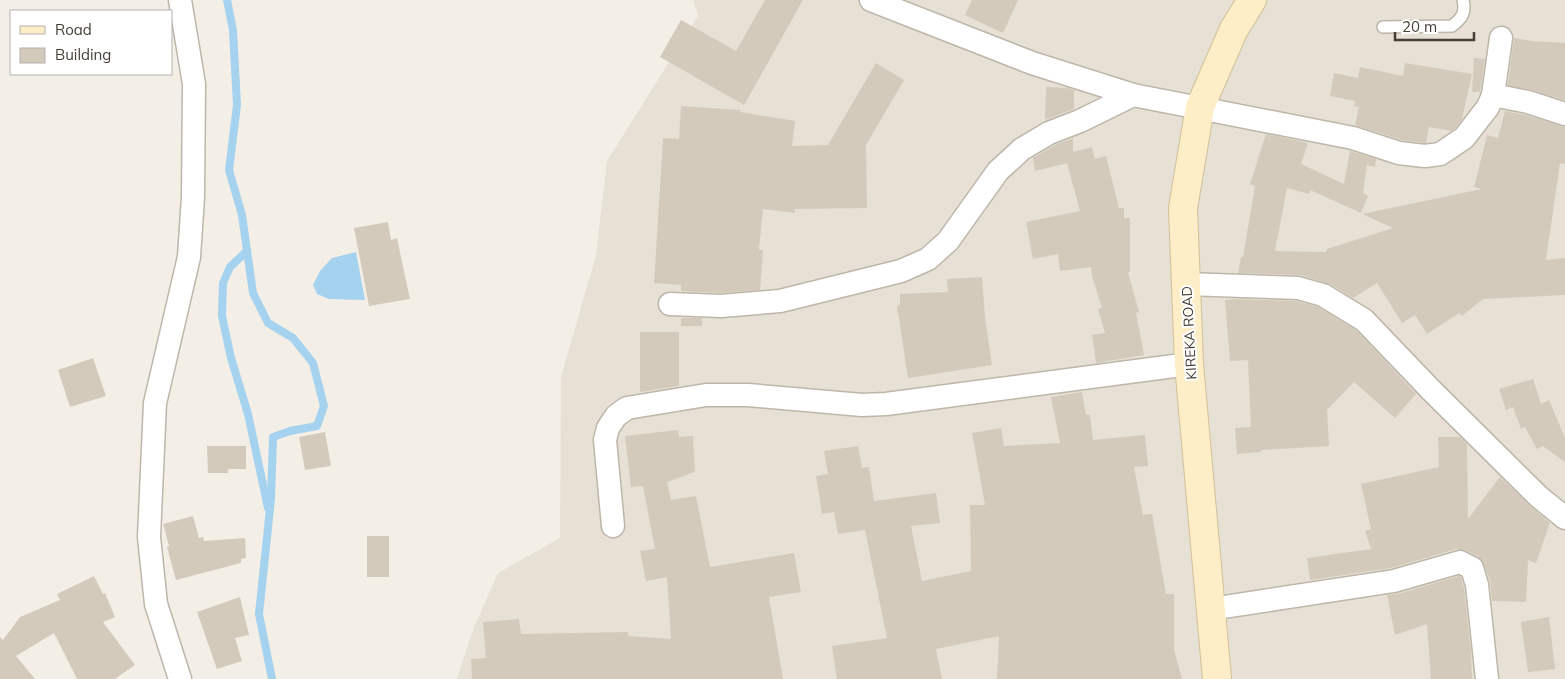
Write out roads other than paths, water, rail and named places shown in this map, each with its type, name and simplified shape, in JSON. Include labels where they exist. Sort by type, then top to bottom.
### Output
[{"type":"main road","name":"KIREKA ROAD","points":[[1217,679],[1189,364],[1183,208],[1200,107],[1234,29],[1252,0]]},
{"type":"street","points":[[180,0],[194,84],[193,197],[189,257],[155,403],[150,537],[156,604],[180,679]]},
{"type":"street","points":[[871,0],[1032,63],[1133,95],[1353,138],[1399,153],[1425,156],[1440,154],[1464,138],[1488,107],[1493,95],[1501,38]]},
{"type":"street","points":[[670,304],[722,306],[780,300],[901,271],[928,259],[948,241],[998,171],[1022,149],[1049,134],[1133,95]]},
{"type":"street","points":[[1493,95],[1528,102],[1565,114]]},
{"type":"street","points":[[1186,284],[1298,288],[1323,295],[1364,320],[1431,390],[1531,489],[1565,518]]},
{"type":"street","points":[[613,526],[605,440],[608,428],[616,416],[628,408],[706,395],[748,395],[862,405],[886,404],[1189,364]]},
{"type":"street","points":[[1210,609],[1394,581],[1460,562],[1472,568],[1477,585],[1486,679]]},
{"type":"lane","points":[[1383,28],[1452,26],[1461,19],[1465,8],[1463,0]]},
{"type":"water","points":[[356,252],[365,300],[329,299],[317,294],[313,285],[320,271],[332,258]]},
{"type":"waterway","points":[[227,0],[233,30],[237,105],[229,170],[242,215],[253,293],[268,323],[293,338],[313,363],[324,406],[317,426],[290,431],[273,437],[271,499],[259,614],[272,679]]},
{"type":"waterway","points":[[247,251],[230,267],[223,283],[222,316],[231,358],[248,414],[268,508]]}]
